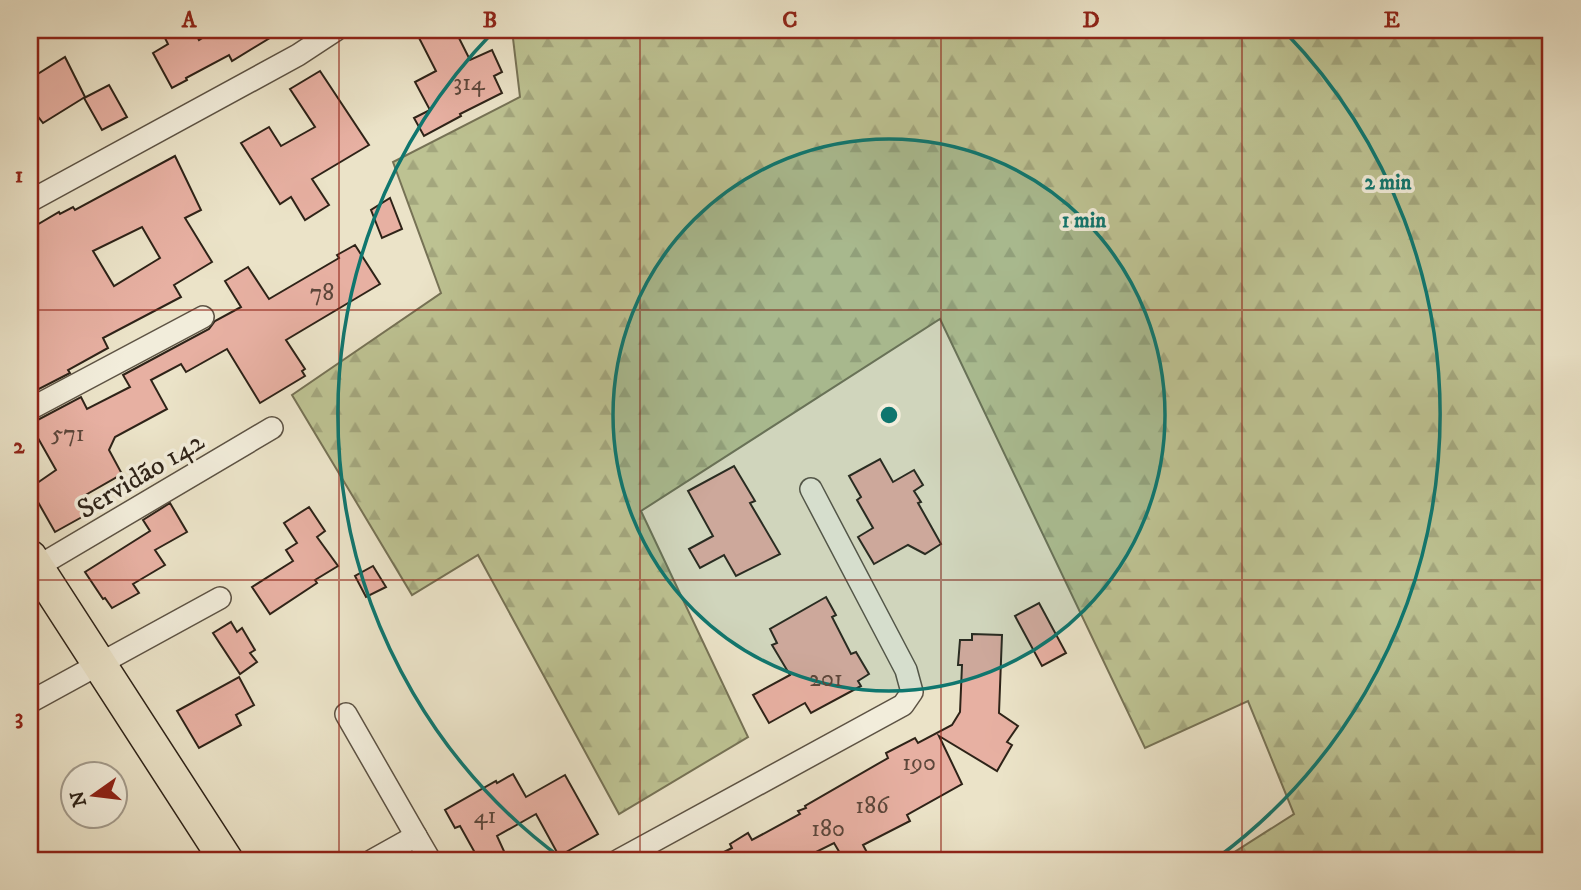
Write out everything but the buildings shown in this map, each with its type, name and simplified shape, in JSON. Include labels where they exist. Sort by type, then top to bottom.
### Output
[{"type":"main road","points":[[33,562],[226,860]]},
{"type":"street","points":[[30,201],[298,55],[336,30]]},
{"type":"street","points":[[30,409],[203,317]]},
{"type":"street","name":"Servidão 142","points":[[33,562],[272,428]]},
{"type":"street","points":[[619,860],[903,705],[912,692],[906,670],[811,489]]},
{"type":"street","points":[[30,702],[220,598]]},
{"type":"street","points":[[346,714],[430,860]]},
{"type":"street","points":[[373,860],[416,836]]},
{"type":"green space","points":[[512,30],[1551,30],[1551,860],[1222,860],[1294,814],[1248,701],[1145,748],[940,319],[641,511],[748,737],[619,814],[478,555],[412,595],[292,395],[441,293],[393,162],[520,97]]}]
